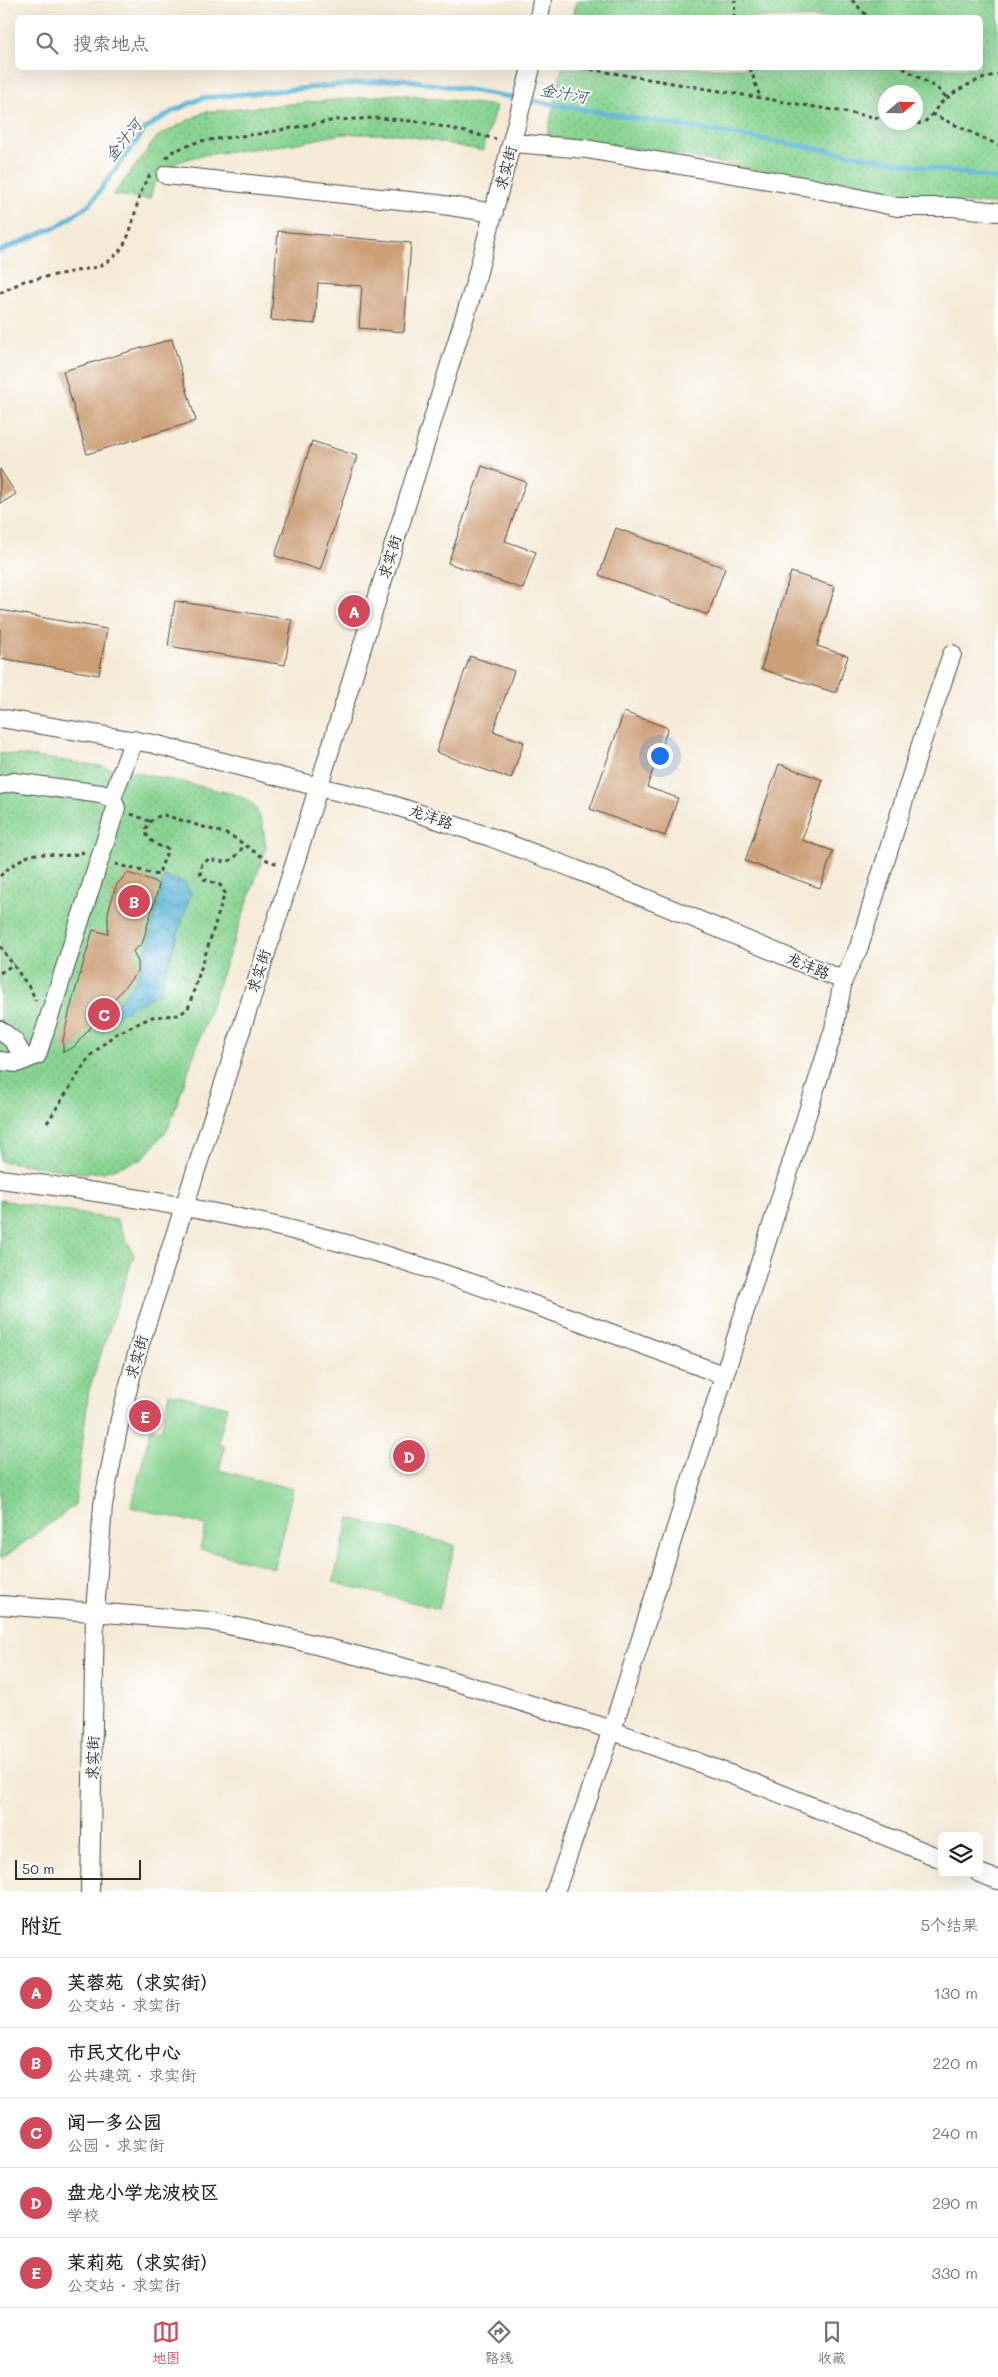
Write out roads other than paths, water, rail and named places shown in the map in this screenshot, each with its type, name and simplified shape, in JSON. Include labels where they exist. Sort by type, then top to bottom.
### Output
[{"type":"street","points":[[540,15],[542,0]]},
{"type":"street","name":"求实街","points":[[90,1892],[95,1612],[103,1505],[120,1419],[138,1350],[319,788],[474,287],[530,70]]},
{"type":"street","points":[[514,135],[586,149],[809,186],[897,207],[953,207],[998,212]]},
{"type":"street","points":[[166,175],[437,204],[494,213]]},
{"type":"street","points":[[555,1892],[612,1730],[834,1028],[842,980],[859,946],[922,741],[952,654]]},
{"type":"street","name":"龙沣路","points":[[0,718],[134,740],[319,788],[393,804],[490,837],[584,873],[842,980]]},
{"type":"street","points":[[0,1060],[17,1062],[38,1055],[116,808],[112,798],[134,740]]},
{"type":"street","points":[[0,785],[14,782],[101,794],[112,798]]},
{"type":"street","points":[[0,1030],[14,1041],[25,1060]]},
{"type":"street","points":[[0,1179],[184,1205],[384,1255],[521,1301],[723,1375]]},
{"type":"street","points":[[0,1605],[209,1620],[285,1637],[440,1678],[612,1730],[759,1785],[938,1857]]},
{"type":"street","points":[[983,1874],[998,1880]]},
{"type":"water","points":[[164,876],[186,883],[191,893],[159,993],[112,1018],[108,1015],[136,980],[145,956]]},
{"type":"waterway","name":"金汁河","points":[[0,251],[58,226],[90,204],[145,129],[173,111],[202,98],[403,79],[998,179]]},
{"type":"place","name":"芙蓉苑（求实街）","points":[[354,611]]},
{"type":"place","name":"市民文化中心","points":[[134,901]]},
{"type":"place","name":"闻一多公园","points":[[104,1014]]},
{"type":"place","name":"茉莉苑（求实街）","points":[[145,1416]]},
{"type":"place","name":"盘龙小学龙波校区","points":[[409,1456]]}]
